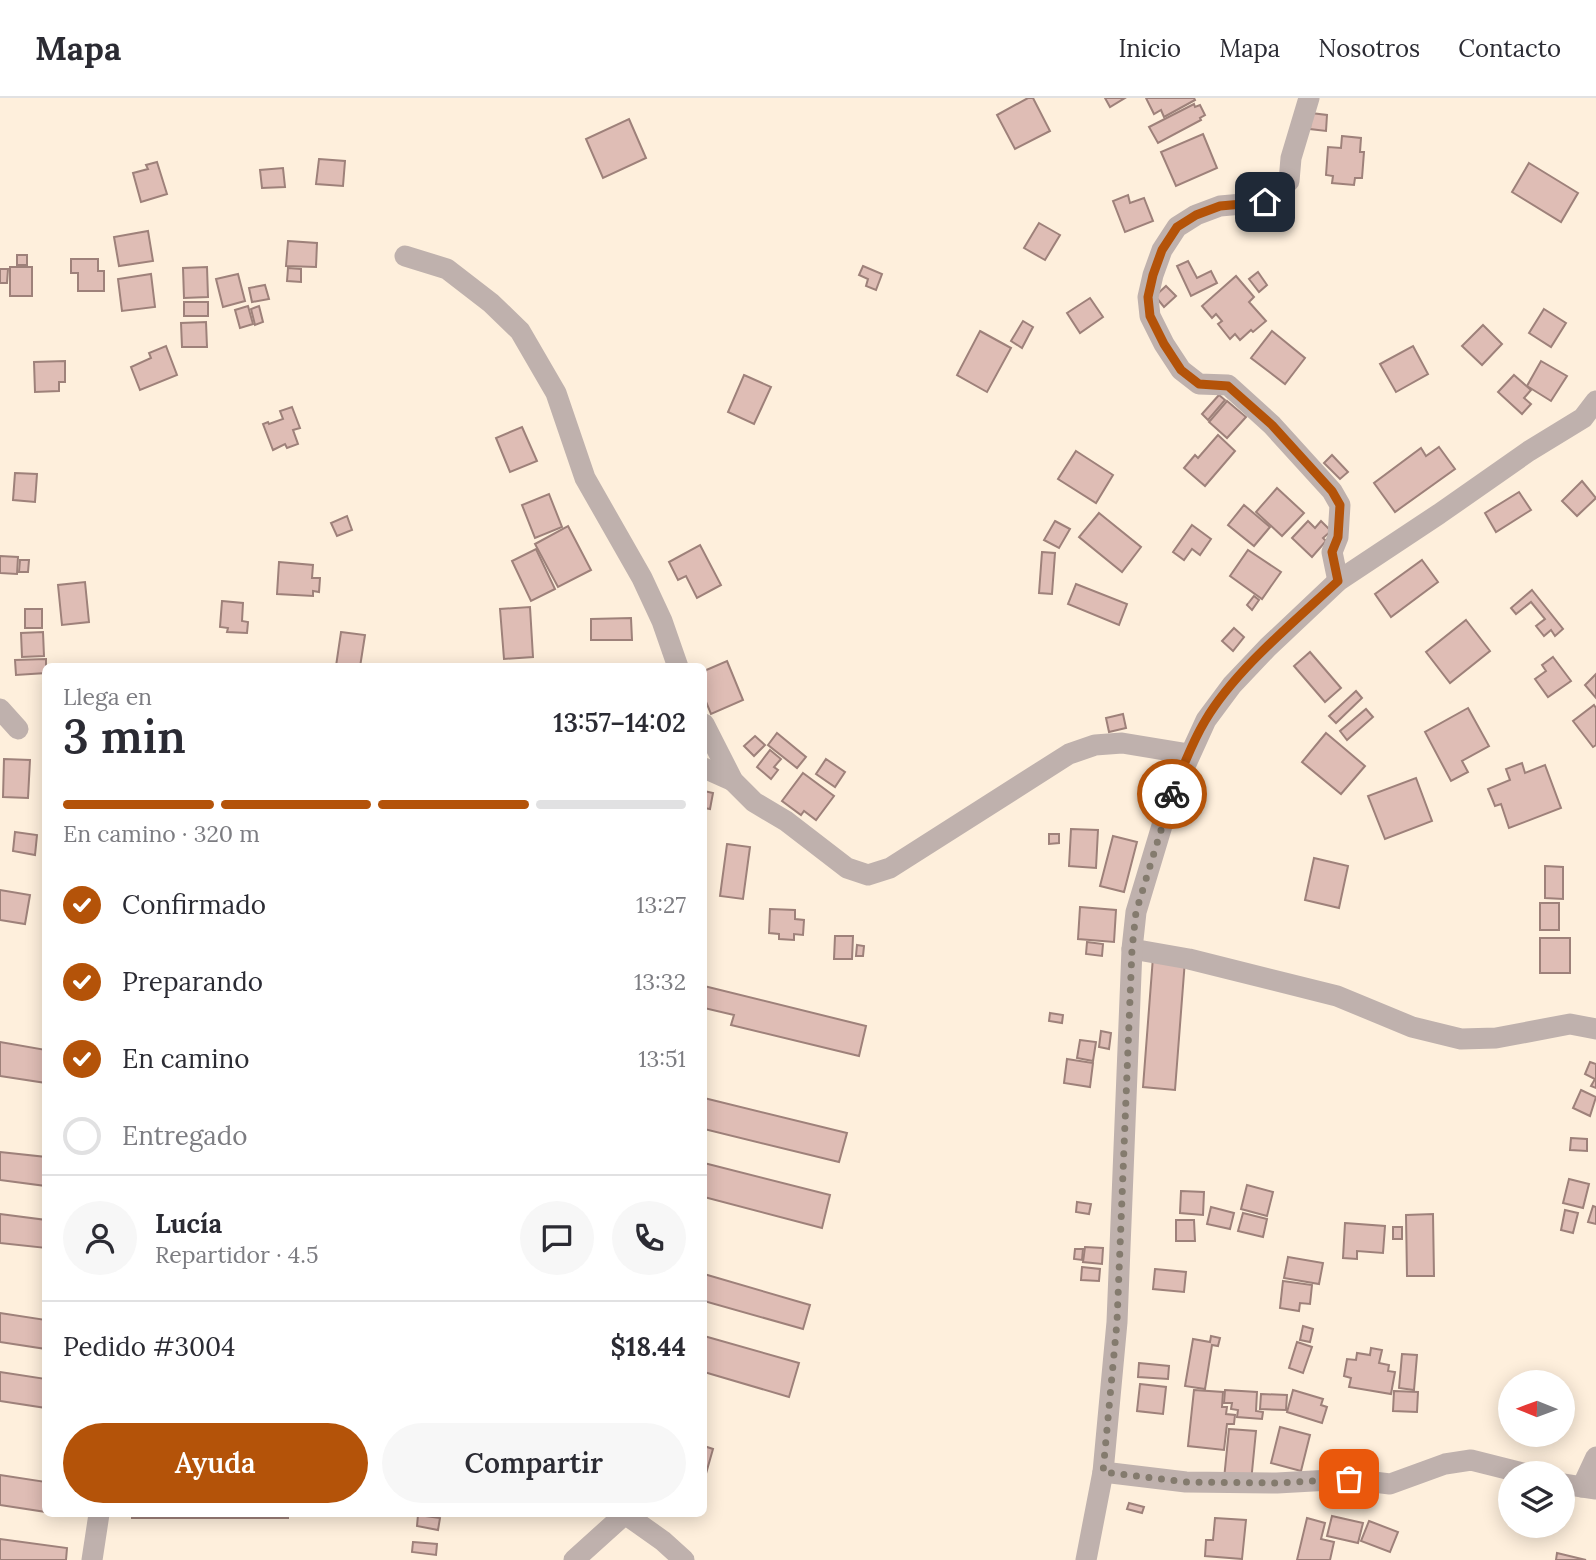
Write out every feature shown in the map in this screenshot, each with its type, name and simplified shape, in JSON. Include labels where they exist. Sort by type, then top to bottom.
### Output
[{"type":"street","points":[[1309,98],[1292,158],[1289,181],[1265,202],[1220,206],[1196,215],[1177,227],[1162,250],[1148,297],[1150,316],[1181,370],[1199,384],[1228,386],[1272,425],[1332,491],[1340,505],[1338,537],[1332,552],[1338,581]]},
{"type":"street","points":[[405,256],[447,269],[491,303],[520,331],[556,393],[585,478],[642,578],[662,621],[677,663]]},
{"type":"street","points":[[1086,1560],[1103,1472],[1117,1322],[1132,949],[1136,912],[1170,799],[1189,754],[1206,720],[1232,685],[1338,581],[1529,451],[1592,416]]},
{"type":"street","points":[[0,709],[18,729]]},
{"type":"street","points":[[707,730],[733,781],[754,802],[786,821],[847,868],[868,875],[890,868],[1069,754],[1095,745],[1122,743],[1189,754]]},
{"type":"street","points":[[707,769],[733,781]]},
{"type":"street","points":[[1132,949],[1189,959],[1337,996],[1412,1027],[1461,1039],[1496,1038],[1570,1024],[1596,1029]]},
{"type":"street","points":[[1580,1487],[1596,1457]]},
{"type":"street","points":[[1103,1472],[1186,1482],[1277,1483],[1349,1479],[1390,1484],[1445,1464],[1471,1460],[1498,1467]]},
{"type":"street","points":[[92,1560],[99,1517]]},
{"type":"street","points":[[574,1560],[622,1517]]},
{"type":"street","points":[[629,1517],[684,1560]]},
{"type":"building","points":[[1028,98],[1033,98],[1050,131],[1015,149],[997,115]]},
{"type":"building","points":[[1105,98],[1125,98],[1110,107]]},
{"type":"building","points":[[1146,98],[1195,100],[1164,117],[1161,110],[1154,114]]},
{"type":"building","points":[[1194,104],[1195,107],[1200,105],[1205,115],[1201,120],[1158,143],[1149,127]]},
{"type":"building","points":[[1311,113],[1327,115],[1326,131],[1310,129]]},
{"type":"building","points":[[629,119],[646,158],[603,178],[586,139]]},
{"type":"building","points":[[1203,134],[1217,168],[1176,186],[1161,152]]},
{"type":"building","points":[[1342,136],[1361,138],[1360,152],[1364,152],[1362,178],[1355,178],[1354,185],[1332,183],[1333,176],[1326,175],[1328,147],[1341,148]]},
{"type":"building","points":[[319,159],[345,161],[343,186],[316,184]]},
{"type":"building","points":[[157,162],[167,194],[141,202],[133,173],[148,169],[146,165]]},
{"type":"building","points":[[1529,163],[1578,193],[1561,222],[1512,192]]},
{"type":"building","points":[[283,168],[285,187],[262,188],[260,170]]},
{"type":"building","points":[[1128,195],[1130,203],[1144,198],[1153,221],[1125,232],[1113,201]]},
{"type":"building","points":[[1039,223],[1060,235],[1045,260],[1024,248]]},
{"type":"building","points":[[148,231],[153,261],[119,266],[114,237]]},
{"type":"building","points":[[288,241],[317,243],[316,267],[286,266]]},
{"type":"building","points":[[17,255],[27,255],[27,265],[17,265]]},
{"type":"building","points":[[71,259],[98,259],[98,271],[104,271],[104,291],[78,291],[78,273],[71,273]]},
{"type":"building","points":[[1188,261],[1197,278],[1211,271],[1217,283],[1191,296],[1177,266]]},
{"type":"building","points":[[863,266],[882,274],[876,290],[866,286],[868,279],[859,275]]},
{"type":"building","points":[[10,267],[32,267],[32,296],[10,296]]},
{"type":"building","points":[[207,267],[208,297],[184,298],[183,268]]},
{"type":"building","points":[[288,268],[301,269],[301,282],[287,281]]},
{"type":"building","points":[[0,269],[8,269],[7,283],[0,283]]},
{"type":"building","points":[[1258,272],[1267,285],[1259,292],[1249,279]]},
{"type":"building","points":[[151,274],[155,307],[122,311],[118,279]]},
{"type":"building","points":[[238,274],[245,301],[223,307],[216,279]]},
{"type":"building","points":[[1236,276],[1254,297],[1249,302],[1266,321],[1240,340],[1235,334],[1230,339],[1218,324],[1222,321],[1216,314],[1212,318],[1202,306]]},
{"type":"building","points":[[265,285],[269,299],[252,302],[249,288]]},
{"type":"building","points":[[1166,286],[1176,296],[1164,307],[1155,296]]},
{"type":"building","points":[[1090,298],[1103,317],[1080,333],[1067,313]]},
{"type":"building","points":[[184,302],[208,302],[208,316],[184,316]]},
{"type":"building","points":[[248,306],[253,324],[240,328],[235,310]]},
{"type":"building","points":[[259,306],[263,322],[255,325],[251,309]]},
{"type":"building","points":[[1544,309],[1566,323],[1551,347],[1529,333]]},
{"type":"building","points":[[1023,321],[1033,327],[1022,348],[1011,341]]},
{"type":"building","points":[[206,322],[207,347],[182,347],[181,323]]},
{"type":"building","points":[[1483,325],[1502,344],[1482,365],[1462,346]]},
{"type":"building","points":[[980,331],[1011,348],[987,392],[957,375]]},
{"type":"building","points":[[1272,331],[1305,358],[1285,384],[1251,358]]},
{"type":"building","points":[[166,346],[177,375],[140,390],[131,367],[151,358],[149,353]]},
{"type":"building","points":[[1413,346],[1428,374],[1396,392],[1380,364]]},
{"type":"building","points":[[65,361],[65,382],[59,382],[59,391],[35,392],[34,362]]},
{"type":"building","points":[[1541,361],[1567,376],[1551,401],[1527,386]]},
{"type":"building","points":[[744,375],[771,387],[754,424],[728,412]]},
{"type":"building","points":[[1514,375],[1531,390],[1524,398],[1531,404],[1522,414],[1498,392]]},
{"type":"building","points":[[1219,395],[1225,400],[1208,420],[1202,414]]},
{"type":"building","points":[[1227,401],[1246,417],[1227,438],[1209,422]]},
{"type":"building","points":[[292,407],[300,428],[293,430],[298,444],[287,448],[285,444],[273,450],[263,424],[283,419],[280,411]]},
{"type":"building","points":[[522,427],[537,461],[510,472],[496,438]]},
{"type":"building","points":[[1218,435],[1235,451],[1205,486],[1184,468],[1195,455],[1198,458]]},
{"type":"building","points":[[1439,447],[1455,469],[1395,512],[1374,483],[1421,448],[1426,456]]},
{"type":"building","points":[[1076,451],[1113,475],[1096,503],[1058,479]]},
{"type":"building","points":[[1332,455],[1348,472],[1340,479],[1324,463]]},
{"type":"building","points":[[15,473],[37,474],[35,502],[13,500]]},
{"type":"building","points":[[1582,481],[1596,498],[1577,516],[1562,501]]},
{"type":"building","points":[[1277,488],[1304,513],[1282,536],[1256,512]]},
{"type":"building","points":[[1519,492],[1531,510],[1496,532],[1485,513]]},
{"type":"building","points":[[549,494],[562,527],[535,538],[522,505]]},
{"type":"building","points":[[1244,505],[1270,527],[1254,546],[1228,525]]},
{"type":"building","points":[[1099,513],[1141,547],[1122,572],[1079,537]]},
{"type":"building","points":[[347,516],[352,530],[337,536],[331,523]]},
{"type":"building","points":[[1055,521],[1070,529],[1059,548],[1044,540]]},
{"type":"building","points":[[1308,521],[1315,528],[1321,521],[1331,531],[1323,538],[1326,541],[1312,557],[1292,538]]},
{"type":"building","points":[[1192,525],[1211,539],[1200,555],[1192,549],[1184,560],[1173,552]]},
{"type":"building","points":[[568,526],[591,570],[558,587],[535,544]]},
{"type":"building","points":[[700,545],[721,585],[697,598],[686,576],[678,580],[669,562]]},
{"type":"building","points":[[536,549],[555,589],[531,601],[512,561]]},
{"type":"building","points":[[1248,550],[1281,572],[1262,599],[1230,576]]},
{"type":"building","points":[[1042,552],[1055,553],[1052,594],[1039,593]]},
{"type":"building","points":[[0,556],[18,557],[17,574],[0,573]]},
{"type":"building","points":[[20,560],[29,560],[28,572],[19,572]]},
{"type":"building","points":[[1422,560],[1438,582],[1391,617],[1375,594]]},
{"type":"building","points":[[279,562],[313,565],[312,578],[320,578],[319,592],[313,591],[313,596],[277,594]]},
{"type":"building","points":[[85,582],[89,622],[62,625],[58,585]]},
{"type":"building","points":[[1076,584],[1127,604],[1119,625],[1068,604]]},
{"type":"building","points":[[1532,590],[1563,629],[1555,636],[1551,630],[1544,636],[1536,626],[1545,619],[1531,602],[1516,614],[1511,608]]},
{"type":"building","points":[[1254,596],[1259,600],[1252,610],[1247,605]]},
{"type":"building","points":[[222,601],[243,603],[242,621],[248,622],[247,633],[227,632],[228,628],[220,627]]},
{"type":"building","points":[[530,607],[533,657],[504,659],[500,609]]},
{"type":"building","points":[[25,609],[42,609],[42,628],[25,628]]},
{"type":"building","points":[[631,618],[632,640],[591,640],[591,619]]},
{"type":"building","points":[[1466,620],[1490,651],[1450,683],[1426,652]]},
{"type":"building","points":[[1234,628],[1244,637],[1233,651],[1222,641]]},
{"type":"building","points":[[43,632],[44,656],[22,657],[21,633]]},
{"type":"building","points":[[341,632],[365,635],[361,663],[336,663]]},
{"type":"building","points":[[1310,652],[1341,688],[1325,702],[1294,666]]},
{"type":"building","points":[[1553,657],[1571,681],[1548,697],[1535,679],[1546,671],[1542,665]]},
{"type":"building","points":[[46,659],[46,663],[42,663],[42,673],[16,675],[15,660]]},
{"type":"building","points":[[727,661],[743,700],[711,714],[707,704],[707,670]]},
{"type":"building","points":[[1596,674],[1596,698],[1585,685]]},
{"type":"building","points":[[1356,691],[1362,698],[1336,723],[1329,716]]},
{"type":"building","points":[[1594,705],[1596,745],[1593,747],[1573,721]]},
{"type":"building","points":[[1468,708],[1489,746],[1462,761],[1468,772],[1451,781],[1425,732]]},
{"type":"building","points":[[1366,709],[1373,717],[1347,740],[1340,731]]},
{"type":"building","points":[[1123,714],[1126,728],[1109,732],[1106,718]]},
{"type":"building","points":[[777,733],[806,757],[797,768],[768,745]]},
{"type":"building","points":[[1326,733],[1365,766],[1341,794],[1302,762]]},
{"type":"building","points":[[755,736],[765,745],[754,756],[744,746]]},
{"type":"building","points":[[770,750],[781,759],[774,767],[778,770],[771,779],[757,767]]},
{"type":"building","points":[[4,759],[30,760],[28,798],[3,797]]},
{"type":"building","points":[[826,759],[845,772],[835,787],[816,774]]},
{"type":"building","points":[[1522,763],[1525,773],[1545,765],[1561,808],[1509,828],[1501,804],[1495,806],[1488,789],[1510,780],[1506,769]]},
{"type":"building","points":[[803,773],[834,796],[816,820],[804,811],[801,815],[782,801]]},
{"type":"building","points":[[1416,778],[1432,821],[1385,839],[1368,796]]},
{"type":"building","points":[[707,792],[713,793],[710,809],[707,808]]},
{"type":"building","points":[[1071,829],[1098,830],[1096,868],[1069,866]]},
{"type":"building","points":[[15,832],[37,835],[35,855],[13,851]]},
{"type":"building","points":[[1049,834],[1059,834],[1059,843],[1049,844]]},
{"type":"building","points":[[1113,836],[1137,842],[1124,892],[1100,886]]},
{"type":"building","points":[[727,844],[750,847],[743,899],[720,896]]},
{"type":"building","points":[[1314,858],[1348,866],[1339,908],[1305,900]]},
{"type":"building","points":[[1545,866],[1563,867],[1563,899],[1545,898]]},
{"type":"building","points":[[0,890],[30,895],[25,924],[0,920]]},
{"type":"building","points":[[1540,903],[1559,903],[1559,930],[1540,930]]},
{"type":"building","points":[[1080,907],[1116,910],[1114,942],[1078,939]]},
{"type":"building","points":[[770,909],[795,910],[795,919],[804,920],[803,935],[794,934],[794,940],[779,939],[779,934],[769,933]]},
{"type":"building","points":[[835,936],[853,936],[852,959],[834,959]]},
{"type":"building","points":[[1540,938],[1570,938],[1570,973],[1540,973]]},
{"type":"building","points":[[1087,942],[1103,944],[1102,956],[1086,954]]},
{"type":"building","points":[[857,945],[864,946],[863,956],[856,956]]},
{"type":"building","points":[[1153,957],[1185,960],[1175,1090],[1143,1087]]},
{"type":"building","points":[[707,987],[866,1026],[859,1056],[731,1025],[734,1015],[707,1009]]},
{"type":"building","points":[[1050,1013],[1063,1015],[1062,1023],[1049,1021]]},
{"type":"building","points":[[1101,1031],[1111,1033],[1109,1049],[1099,1047]]},
{"type":"building","points":[[1080,1040],[1096,1042],[1093,1061],[1077,1058]]},
{"type":"building","points":[[0,1042],[42,1049],[42,1082],[0,1076]]},
{"type":"building","points":[[1067,1059],[1093,1063],[1090,1087],[1064,1083]]},
{"type":"building","points":[[1590,1062],[1596,1064],[1596,1088],[1591,1086],[1595,1079],[1585,1074]]},
{"type":"building","points":[[1581,1090],[1596,1097],[1590,1116],[1573,1108]]},
{"type":"building","points":[[707,1099],[847,1133],[839,1162],[707,1130]]},
{"type":"building","points":[[1571,1138],[1587,1139],[1587,1151],[1570,1150]]},
{"type":"building","points":[[0,1152],[42,1157],[42,1185],[0,1180]]},
{"type":"building","points":[[707,1164],[830,1195],[822,1228],[707,1198]]},
{"type":"building","points":[[1569,1179],[1589,1184],[1583,1208],[1563,1203]]},
{"type":"building","points":[[1247,1185],[1273,1192],[1267,1216],[1241,1209]]},
{"type":"building","points":[[1181,1191],[1204,1192],[1203,1215],[1180,1213]]},
{"type":"building","points":[[1077,1202],[1091,1204],[1089,1214],[1076,1212]]},
{"type":"building","points":[[1593,1206],[1596,1207],[1596,1224],[1588,1222]]},
{"type":"building","points":[[1211,1207],[1234,1213],[1230,1229],[1207,1224]]},
{"type":"building","points":[[1565,1210],[1578,1213],[1573,1233],[1561,1230]]},
{"type":"building","points":[[1243,1213],[1267,1219],[1263,1237],[1238,1231]]},
{"type":"building","points":[[0,1214],[42,1219],[42,1248],[0,1243]]},
{"type":"building","points":[[1433,1214],[1434,1276],[1407,1276],[1406,1215]]},
{"type":"building","points":[[1176,1220],[1194,1220],[1195,1241],[1176,1241]]},
{"type":"building","points":[[1345,1223],[1385,1226],[1383,1253],[1357,1251],[1357,1259],[1343,1258]]},
{"type":"building","points":[[1393,1227],[1402,1227],[1402,1239],[1393,1239]]},
{"type":"building","points":[[1085,1247],[1103,1248],[1102,1264],[1083,1262]]},
{"type":"building","points":[[1075,1249],[1083,1249],[1082,1260],[1074,1259]]},
{"type":"building","points":[[1288,1257],[1323,1263],[1319,1284],[1284,1278]]},
{"type":"building","points":[[1082,1267],[1100,1269],[1099,1281],[1081,1280]]},
{"type":"building","points":[[1155,1269],[1186,1272],[1184,1292],[1153,1289]]},
{"type":"building","points":[[707,1275],[810,1305],[803,1329],[707,1302]]},
{"type":"building","points":[[1283,1281],[1312,1285],[1310,1304],[1300,1303],[1299,1311],[1280,1308]]},
{"type":"building","points":[[0,1313],[42,1319],[42,1348],[0,1342]]},
{"type":"building","points":[[1303,1326],[1313,1329],[1310,1342],[1300,1340]]},
{"type":"building","points":[[1211,1336],[1220,1338],[1218,1346],[1212,1345],[1205,1389],[1185,1386],[1193,1339],[1210,1342]]},
{"type":"building","points":[[707,1337],[799,1363],[789,1397],[707,1373]]},
{"type":"building","points":[[1297,1342],[1312,1347],[1303,1373],[1289,1368]]},
{"type":"building","points":[[1371,1348],[1382,1350],[1379,1363],[1389,1365],[1388,1371],[1395,1372],[1391,1394],[1349,1387],[1351,1378],[1344,1376],[1347,1359],[1356,1360],[1357,1353],[1370,1355]]},
{"type":"building","points":[[1402,1354],[1417,1355],[1414,1390],[1399,1388]]},
{"type":"building","points":[[1139,1363],[1169,1366],[1168,1379],[1138,1377]]},
{"type":"building","points":[[0,1372],[42,1378],[42,1407],[0,1401]]},
{"type":"building","points":[[1140,1384],[1166,1387],[1163,1414],[1137,1411]]},
{"type":"building","points":[[1194,1390],[1223,1392],[1222,1407],[1227,1407],[1226,1414],[1235,1415],[1234,1424],[1227,1424],[1224,1450],[1188,1446]]},
{"type":"building","points":[[1225,1390],[1257,1392],[1256,1411],[1263,1412],[1262,1419],[1237,1417],[1238,1410],[1231,1409],[1232,1403],[1224,1403]]},
{"type":"building","points":[[1293,1390],[1323,1399],[1321,1405],[1327,1407],[1322,1423],[1287,1412]]},
{"type":"building","points":[[1394,1391],[1418,1392],[1417,1412],[1393,1411]]},
{"type":"building","points":[[1261,1394],[1287,1395],[1286,1410],[1260,1409]]},
{"type":"building","points":[[1280,1427],[1310,1435],[1301,1471],[1271,1463]]},
{"type":"building","points":[[1229,1429],[1256,1431],[1251,1482],[1224,1479]]},
{"type":"building","points":[[707,1447],[713,1449],[707,1470]]},
{"type":"building","points":[[0,1475],[42,1481],[42,1511],[0,1505]]},
{"type":"building","points":[[1129,1503],[1144,1507],[1142,1513],[1127,1509]]},
{"type":"building","points":[[1332,1516],[1363,1523],[1358,1543],[1327,1536]]},
{"type":"building","points":[[132,1517],[288,1517],[288,1518]]},
{"type":"building","points":[[418,1517],[440,1518],[438,1530],[417,1526]]},
{"type":"building","points":[[1215,1518],[1246,1520],[1242,1559],[1205,1556],[1206,1540],[1213,1540]]},
{"type":"building","points":[[1307,1518],[1325,1523],[1321,1539],[1334,1542],[1330,1560],[1297,1560]]},
{"type":"building","points":[[1369,1521],[1398,1532],[1390,1552],[1361,1541]]},
{"type":"building","points":[[0,1539],[67,1548],[66,1560],[0,1560]]},
{"type":"building","points":[[413,1542],[437,1544],[436,1555],[412,1552]]},
{"type":"building","points":[[1557,1553],[1586,1560],[1556,1560]]},
{"type":"way so far","points":[[1172,794],[1146,873],[1136,912],[1132,949],[1117,1322],[1103,1472],[1186,1482],[1277,1483],[1349,1479]]},
{"type":"route","points":[[1172,794],[1206,720],[1232,685],[1338,581],[1332,552],[1338,537],[1340,505],[1332,491],[1272,425],[1228,386],[1199,384],[1181,370],[1150,316],[1148,297],[1153,275],[1162,250],[1177,227],[1196,215],[1220,206],[1241,202],[1265,202]]}]
